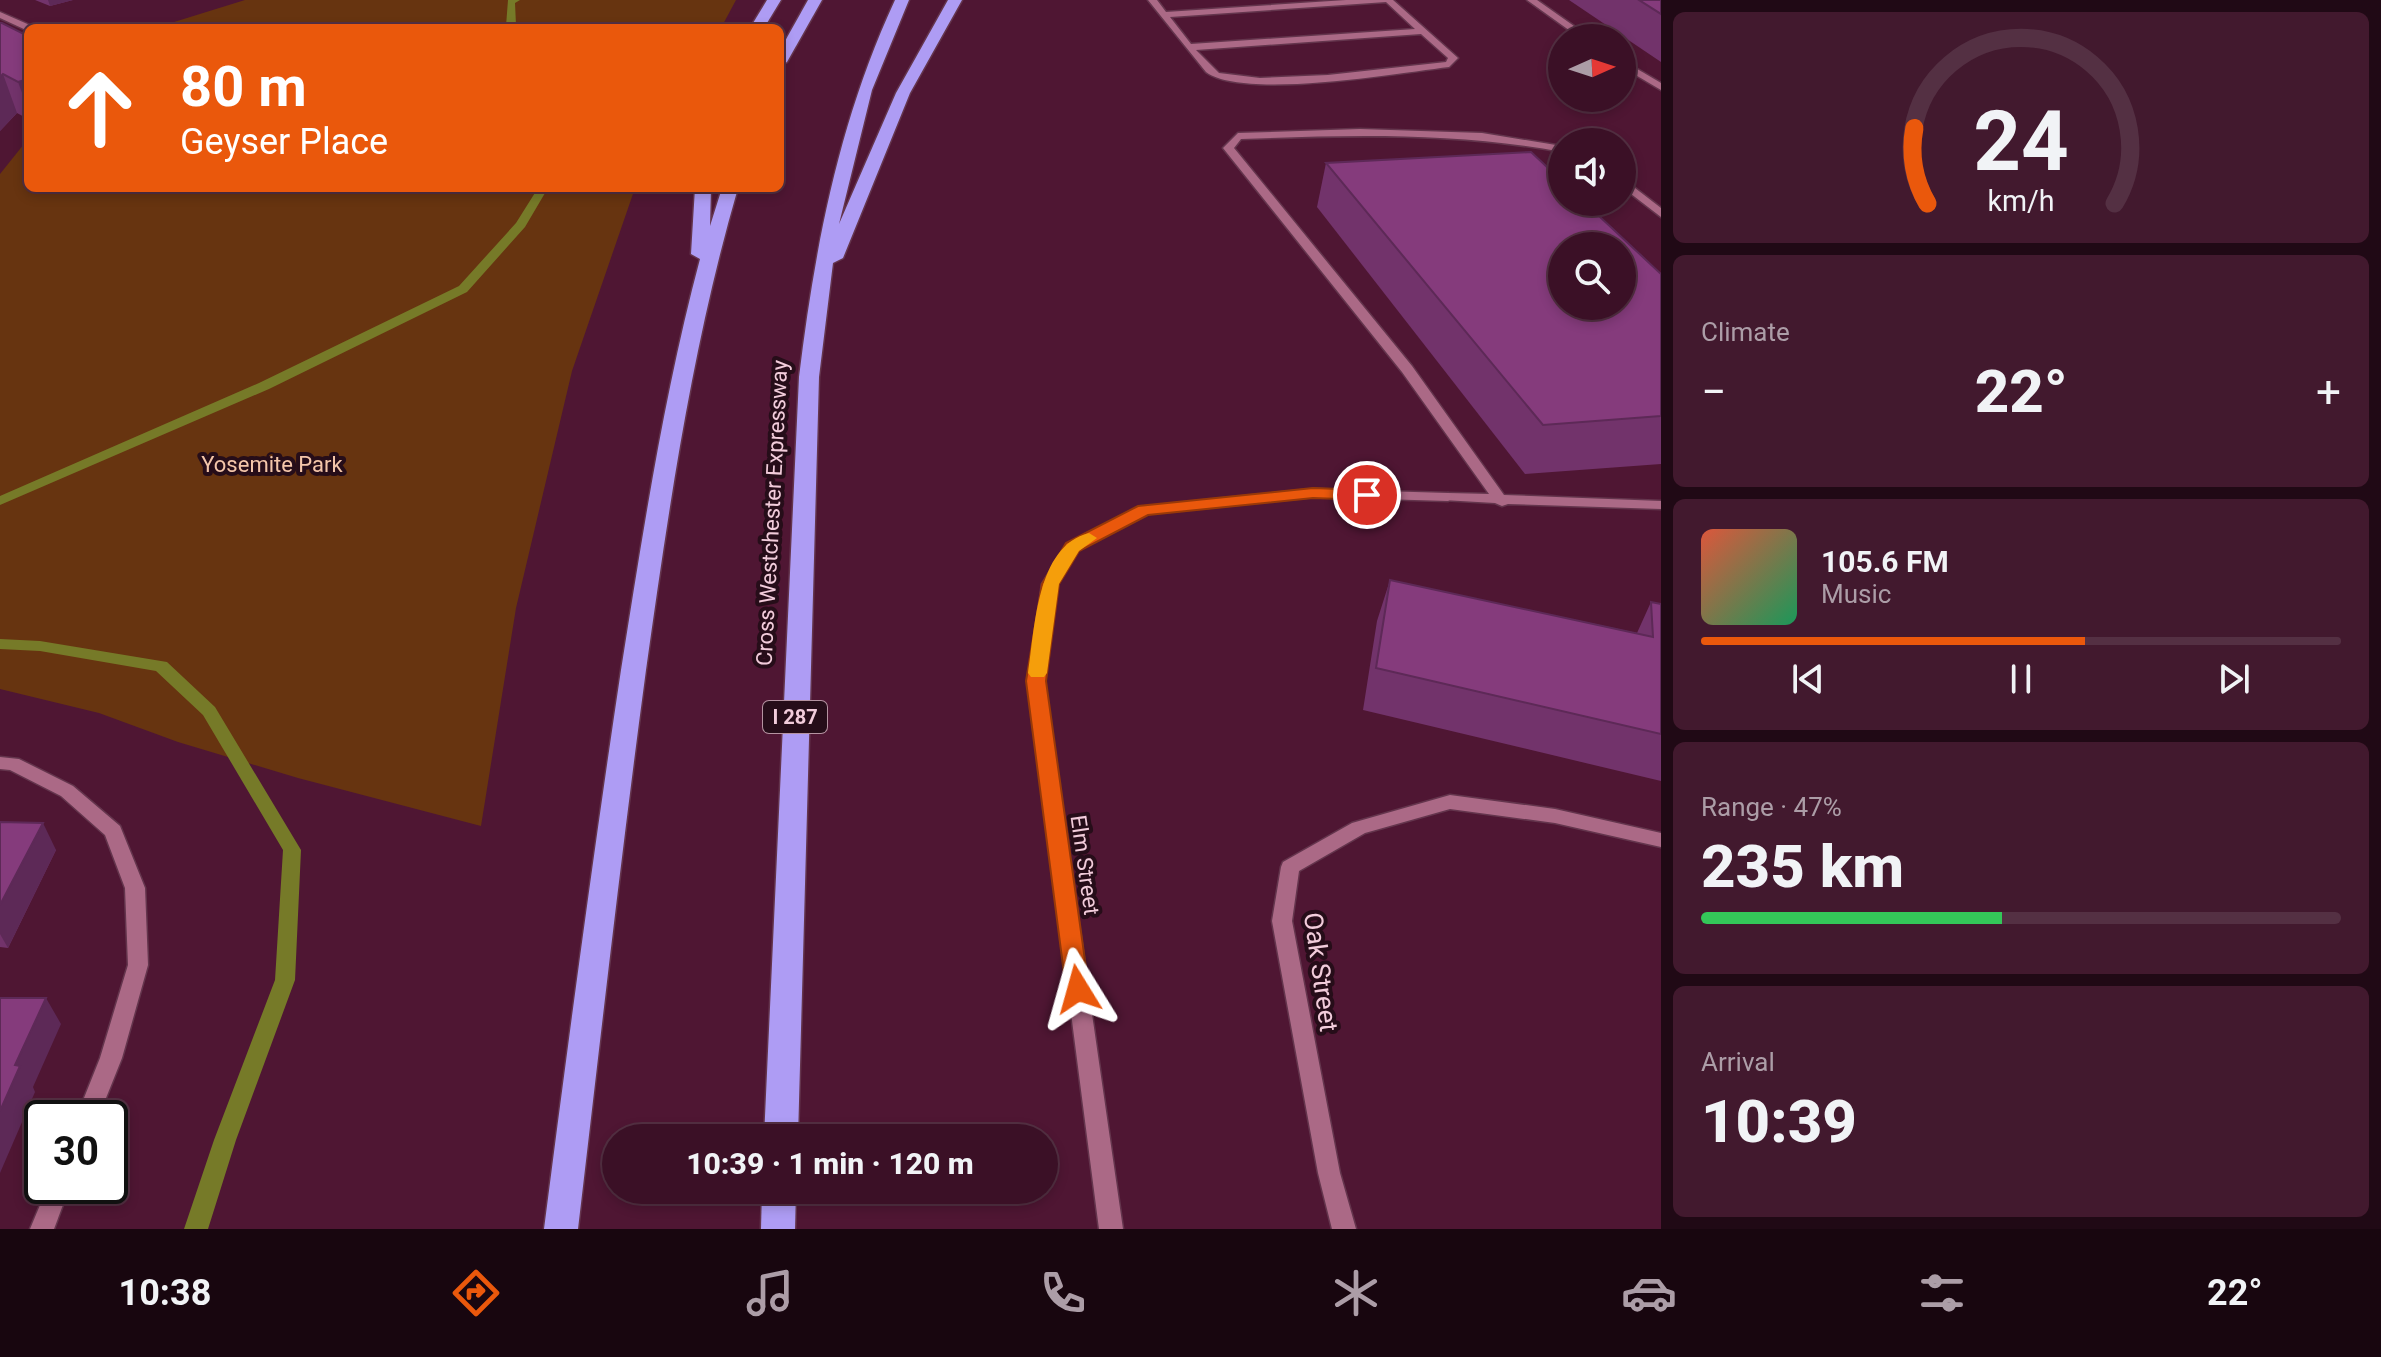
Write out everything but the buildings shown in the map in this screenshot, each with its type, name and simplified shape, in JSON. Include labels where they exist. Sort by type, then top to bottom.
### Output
[{"type":"highway","points":[[759,24],[774,0]]},
{"type":"highway","points":[[784,55],[815,0]]},
{"type":"highway","name":"Cross Westchester Expressway","points":[[781,1124],[804,461],[817,297],[842,167],[872,67],[902,0]]},
{"type":"highway","points":[[817,297],[906,85],[922,52],[955,0]]},
{"type":"highway","points":[[698,293],[703,192]]},
{"type":"highway","points":[[561,1229],[612,818],[668,445],[698,293],[729,192]]},
{"type":"highway","points":[[778,1229],[779,1204]]},
{"type":"street","points":[[1152,0],[1164,15],[1192,47],[1214,74],[1234,80],[1270,81],[1449,64],[1453,58],[1386,0],[1164,15]]},
{"type":"street","points":[[1531,0],[1566,24]]},
{"type":"street","points":[[0,15],[24,26]]},
{"type":"street","points":[[1192,47],[1425,31]]},
{"type":"street","points":[[1636,72],[1661,87]]},
{"type":"street","points":[[1502,502],[1407,369],[1228,148],[1238,136],[1333,133],[1476,135],[1548,146]]},
{"type":"street","points":[[1636,193],[1661,214]]},
{"type":"street","name":"Elm Street","points":[[1111,1229],[1036,681],[1050,584],[1072,547],[1144,510],[1313,493],[1448,497],[1502,502],[1661,505]]},
{"type":"street","points":[[0,763],[13,764],[67,791],[113,831],[135,888],[138,965],[111,1058],[94,1100]]},
{"type":"street","name":"Oak Street","points":[[1344,1229],[1329,1173],[1282,921],[1290,867],[1359,828],[1450,802],[1555,816],[1661,840]]},
{"type":"street","points":[[42,1229],[52,1204]]},
{"type":"green space","points":[[245,0],[736,0],[723,24],[168,24]]},
{"type":"green space","name":"Yosemite Park","points":[[24,144],[24,192],[634,192],[572,371],[516,608],[481,826],[298,778],[178,742],[99,713],[0,689],[0,174]]},
{"type":"waterway","points":[[511,24],[511,2],[516,0]]},
{"type":"waterway","points":[[0,501],[264,386],[463,289],[521,225],[541,192]]},
{"type":"waterway","points":[[0,644],[40,646],[161,666],[209,711],[292,850],[285,980],[225,1140],[196,1229]]},
{"type":"slow traffic","points":[[1037,673],[1050,584],[1072,547],[1089,538]]},
{"type":"route","points":[[1078,989],[1036,681],[1050,584],[1072,547],[1144,510],[1313,493],[1367,495]]}]
